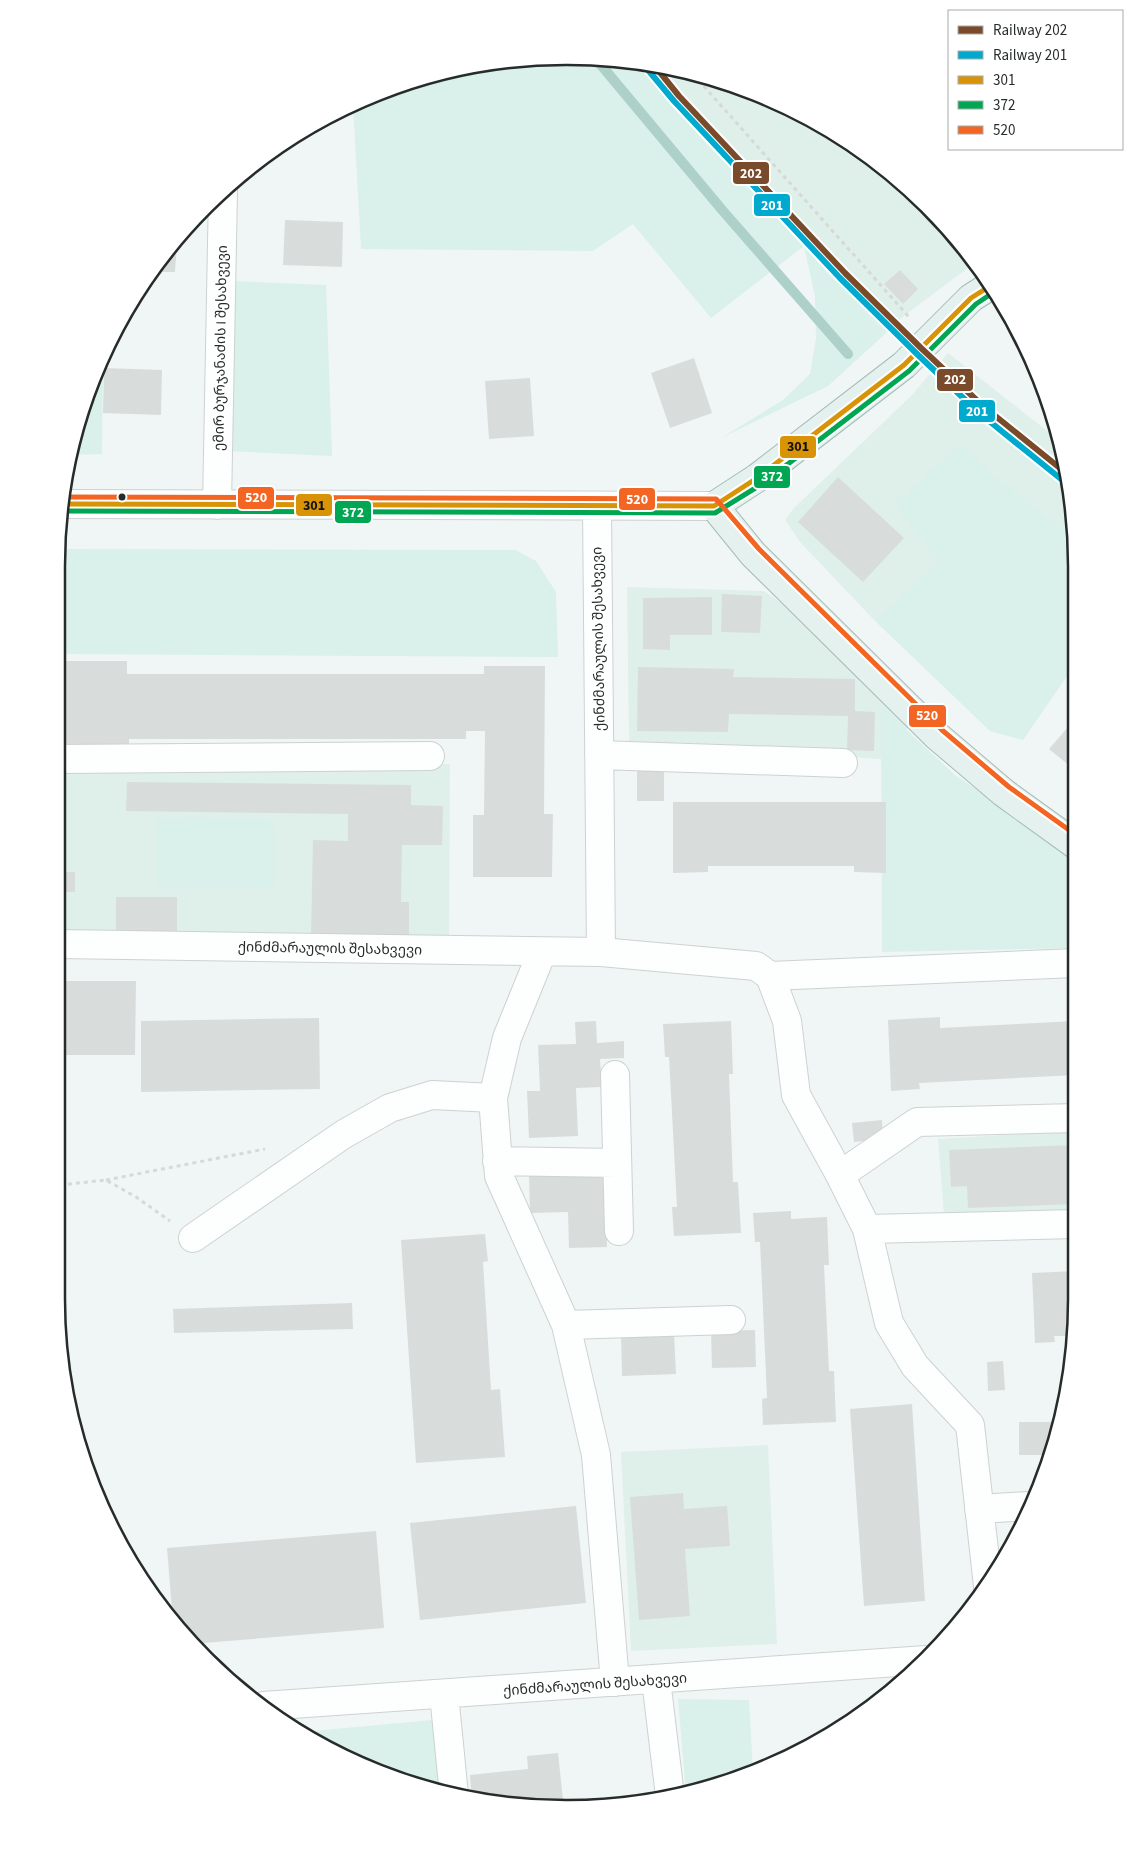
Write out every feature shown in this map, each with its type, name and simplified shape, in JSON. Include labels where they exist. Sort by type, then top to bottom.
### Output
[{"type":"main road","points":[[984,290],[971,298],[904,365],[757,478],[714,506],[753,554],[937,736],[1004,793],[1068,839]]},
{"type":"street","name":"ემირ ბურჯანაძის I შესახვევი","points":[[217,504],[224,201]]},
{"type":"street","points":[[69,504],[714,506]]},
{"type":"street","name":"ქინძმარაულის შესახვევი","points":[[597,506],[601,952]]},
{"type":"street","points":[[599,755],[842,763]]},
{"type":"street","points":[[65,759],[430,756]]},
{"type":"street","name":"ქინძმარაულის შესახვევი","points":[[65,944],[601,952],[756,966],[770,976]]},
{"type":"street","points":[[542,952],[507,1038],[493,1098],[497,1161],[499,1176],[566,1325],[596,1455],[615,1682]]},
{"type":"street","points":[[986,1572],[970,1425],[915,1366],[889,1323],[867,1229],[796,1095],[787,1020],[770,976],[1068,963]]},
{"type":"street","points":[[615,1075],[619,1231]]},
{"type":"street","points":[[193,1238],[344,1134],[390,1108],[432,1095],[493,1098]]},
{"type":"street","points":[[840,1175],[917,1122],[1068,1118]]},
{"type":"street","points":[[497,1161],[617,1163]]},
{"type":"street","points":[[867,1229],[1068,1224]]},
{"type":"street","points":[[566,1325],[731,1320]]},
{"type":"street","points":[[979,1509],[1022,1506]]},
{"type":"street","name":"ქინძმარაულის შესახვევი","points":[[274,1705],[913,1661]]},
{"type":"street","points":[[656,1680],[669,1789]]},
{"type":"street","points":[[444,1694],[453,1787]]},
{"type":"path","points":[[702,84],[930,340]]},
{"type":"path","points":[[65,1184],[106,1180],[268,1149]]},
{"type":"path","points":[[106,1180],[136,1196],[193,1238]]},
{"type":"shaded area","points":[[644,71],[696,82],[728,92],[758,103],[817,132],[872,169],[897,189],[944,236],[968,267],[905,315],[885,334]]},
{"type":"shaded area","points":[[948,353],[1050,433],[1064,501],[1067,532],[996,476],[962,443],[939,561],[874,620],[801,543],[785,520],[794,508],[912,395]]},
{"type":"shaded area","points":[[627,587],[764,591],[820,630],[910,722],[892,760],[629,741]]},
{"type":"shaded area","points":[[450,764],[449,938],[65,935],[65,771]]},
{"type":"shaded area","points":[[1068,1131],[1068,1210],[944,1215],[938,1139]]},
{"type":"shaded area","points":[[768,1445],[777,1644],[631,1651],[621,1452]]},
{"type":"green space","points":[[566,65],[599,66],[644,71],[804,246],[711,318],[633,224],[593,251],[361,249],[353,113],[375,103],[437,82],[501,69]]},
{"type":"green space","points":[[804,247],[885,334],[828,386],[721,438],[783,400],[810,374],[816,338],[815,296]]},
{"type":"green space","points":[[232,281],[326,285],[332,456],[228,451]]},
{"type":"green space","points":[[103,375],[102,454],[78,455],[82,437]]},
{"type":"green space","points":[[962,443],[996,476],[1067,532],[1068,675],[1023,740],[990,731],[874,620],[939,561],[895,503]]},
{"type":"green space","points":[[65,550],[515,550],[536,561],[556,592],[558,657],[65,654]]},
{"type":"green space","points":[[881,706],[956,776],[1068,849],[1068,948],[882,952]]},
{"type":"green space","points":[[157,818],[274,819],[274,887],[156,886]]},
{"type":"green space","points":[[678,1699],[749,1700],[753,1764],[685,1785]]},
{"type":"green space","points":[[433,1720],[438,1783],[375,1762],[313,1731]]},
{"type":"building","points":[[285,220],[343,222],[342,267],[283,265]]},
{"type":"building","points":[[176,252],[175,272],[161,272]]},
{"type":"building","points":[[900,270],[918,289],[903,304],[884,284]]},
{"type":"building","points":[[694,358],[712,413],[670,428],[651,373]]},
{"type":"building","points":[[106,368],[162,370],[161,415],[103,413],[104,373]]},
{"type":"building","points":[[530,378],[534,436],[489,439],[485,381]]},
{"type":"building","points":[[838,477],[904,538],[863,582],[798,522]]},
{"type":"building","points":[[722,594],[762,596],[760,633],[721,632]]},
{"type":"building","points":[[712,597],[712,635],[670,635],[670,650],[643,649],[643,598]]},
{"type":"building","points":[[65,661],[127,661],[127,674],[484,674],[484,666],[545,666],[544,814],[553,814],[552,877],[473,877],[473,815],[484,815],[485,731],[466,731],[466,739],[129,739],[129,745],[65,745]]},
{"type":"building","points":[[638,667],[734,669],[733,677],[855,679],[855,711],[875,712],[874,751],[847,750],[848,716],[729,714],[728,732],[637,731]]},
{"type":"building","points":[[1068,727],[1068,764],[1049,749]]},
{"type":"building","points":[[637,764],[664,764],[664,801],[637,801]]},
{"type":"building","points":[[127,782],[411,785],[411,805],[443,806],[442,845],[402,845],[401,902],[409,902],[409,936],[311,935],[313,840],[348,841],[348,814],[126,811]]},
{"type":"building","points":[[65,784],[66,784],[65,833]]},
{"type":"building","points":[[673,802],[886,802],[886,873],[854,872],[854,866],[708,866],[708,872],[673,873]]},
{"type":"building","points":[[65,872],[75,872],[75,892],[65,892]]},
{"type":"building","points":[[116,897],[177,897],[177,933],[116,932]]},
{"type":"building","points":[[65,981],[136,981],[135,1055],[65,1055]]},
{"type":"building","points":[[940,1017],[940,1028],[1068,1021],[1068,1075],[919,1083],[920,1089],[891,1091],[888,1020]]},
{"type":"building","points":[[319,1018],[320,1089],[141,1092],[141,1021]]},
{"type":"building","points":[[596,1021],[597,1043],[624,1041],[624,1058],[600,1059],[602,1087],[576,1088],[578,1136],[529,1138],[527,1091],[540,1091],[538,1045],[576,1044],[575,1022]]},
{"type":"building","points":[[731,1021],[733,1074],[729,1074],[733,1182],[738,1182],[741,1233],[674,1236],[672,1207],[677,1207],[669,1057],[665,1057],[663,1024]]},
{"type":"building","points":[[882,1120],[883,1139],[854,1142],[852,1123]]},
{"type":"building","points":[[1068,1145],[1068,1204],[968,1208],[967,1186],[951,1187],[949,1150]]},
{"type":"building","points":[[605,1171],[607,1247],[569,1248],[568,1212],[530,1213],[529,1173]]},
{"type":"building","points":[[791,1211],[791,1219],[827,1217],[829,1265],[824,1265],[829,1371],[834,1371],[836,1422],[763,1425],[762,1399],[767,1398],[760,1242],[755,1242],[753,1213]]},
{"type":"building","points":[[485,1234],[488,1261],[483,1262],[491,1390],[500,1389],[505,1457],[416,1463],[401,1240]]},
{"type":"building","points":[[1068,1271],[1067,1336],[1054,1336],[1055,1342],[1035,1343],[1032,1273]]},
{"type":"building","points":[[352,1303],[353,1329],[174,1333],[173,1309]]},
{"type":"building","points":[[755,1330],[756,1367],[712,1368],[711,1331]]},
{"type":"building","points":[[674,1333],[676,1374],[622,1376],[621,1335]]},
{"type":"building","points":[[1003,1361],[1005,1390],[988,1391],[987,1362]]},
{"type":"building","points":[[912,1404],[925,1601],[864,1606],[850,1409]]},
{"type":"building","points":[[1019,1422],[1052,1422],[1043,1455],[1019,1455]]},
{"type":"building","points":[[683,1493],[684,1509],[727,1506],[730,1546],[685,1549],[690,1616],[639,1620],[630,1497]]},
{"type":"building","points":[[576,1506],[586,1603],[420,1620],[410,1523]]},
{"type":"building","points":[[376,1531],[384,1628],[203,1643],[172,1608],[167,1548]]},
{"type":"building","points":[[558,1753],[563,1800],[501,1796],[471,1790],[470,1775],[528,1769],[527,1756]]},
{"type":"waterway","points":[[602,66],[723,211],[848,354]]},
{"type":"rail line","name":"201","points":[[650,72],[674,101],[840,278],[978,412],[1060,478]]},
{"type":"rail line","name":"202","points":[[662,75],[679,96],[845,273],[983,406],[1057,466]]},
{"type":"transit line","name":"301","points":[[69,504],[714,506],[757,478],[904,365],[971,298],[984,290]]},
{"type":"transit line","name":"372","points":[[68,511],[715,513],[762,484],[909,371],[976,304],[988,296]]},
{"type":"transit line","name":"520","points":[[70,497],[716,499],[759,549],[942,730],[1009,787],[1068,829]]}]
